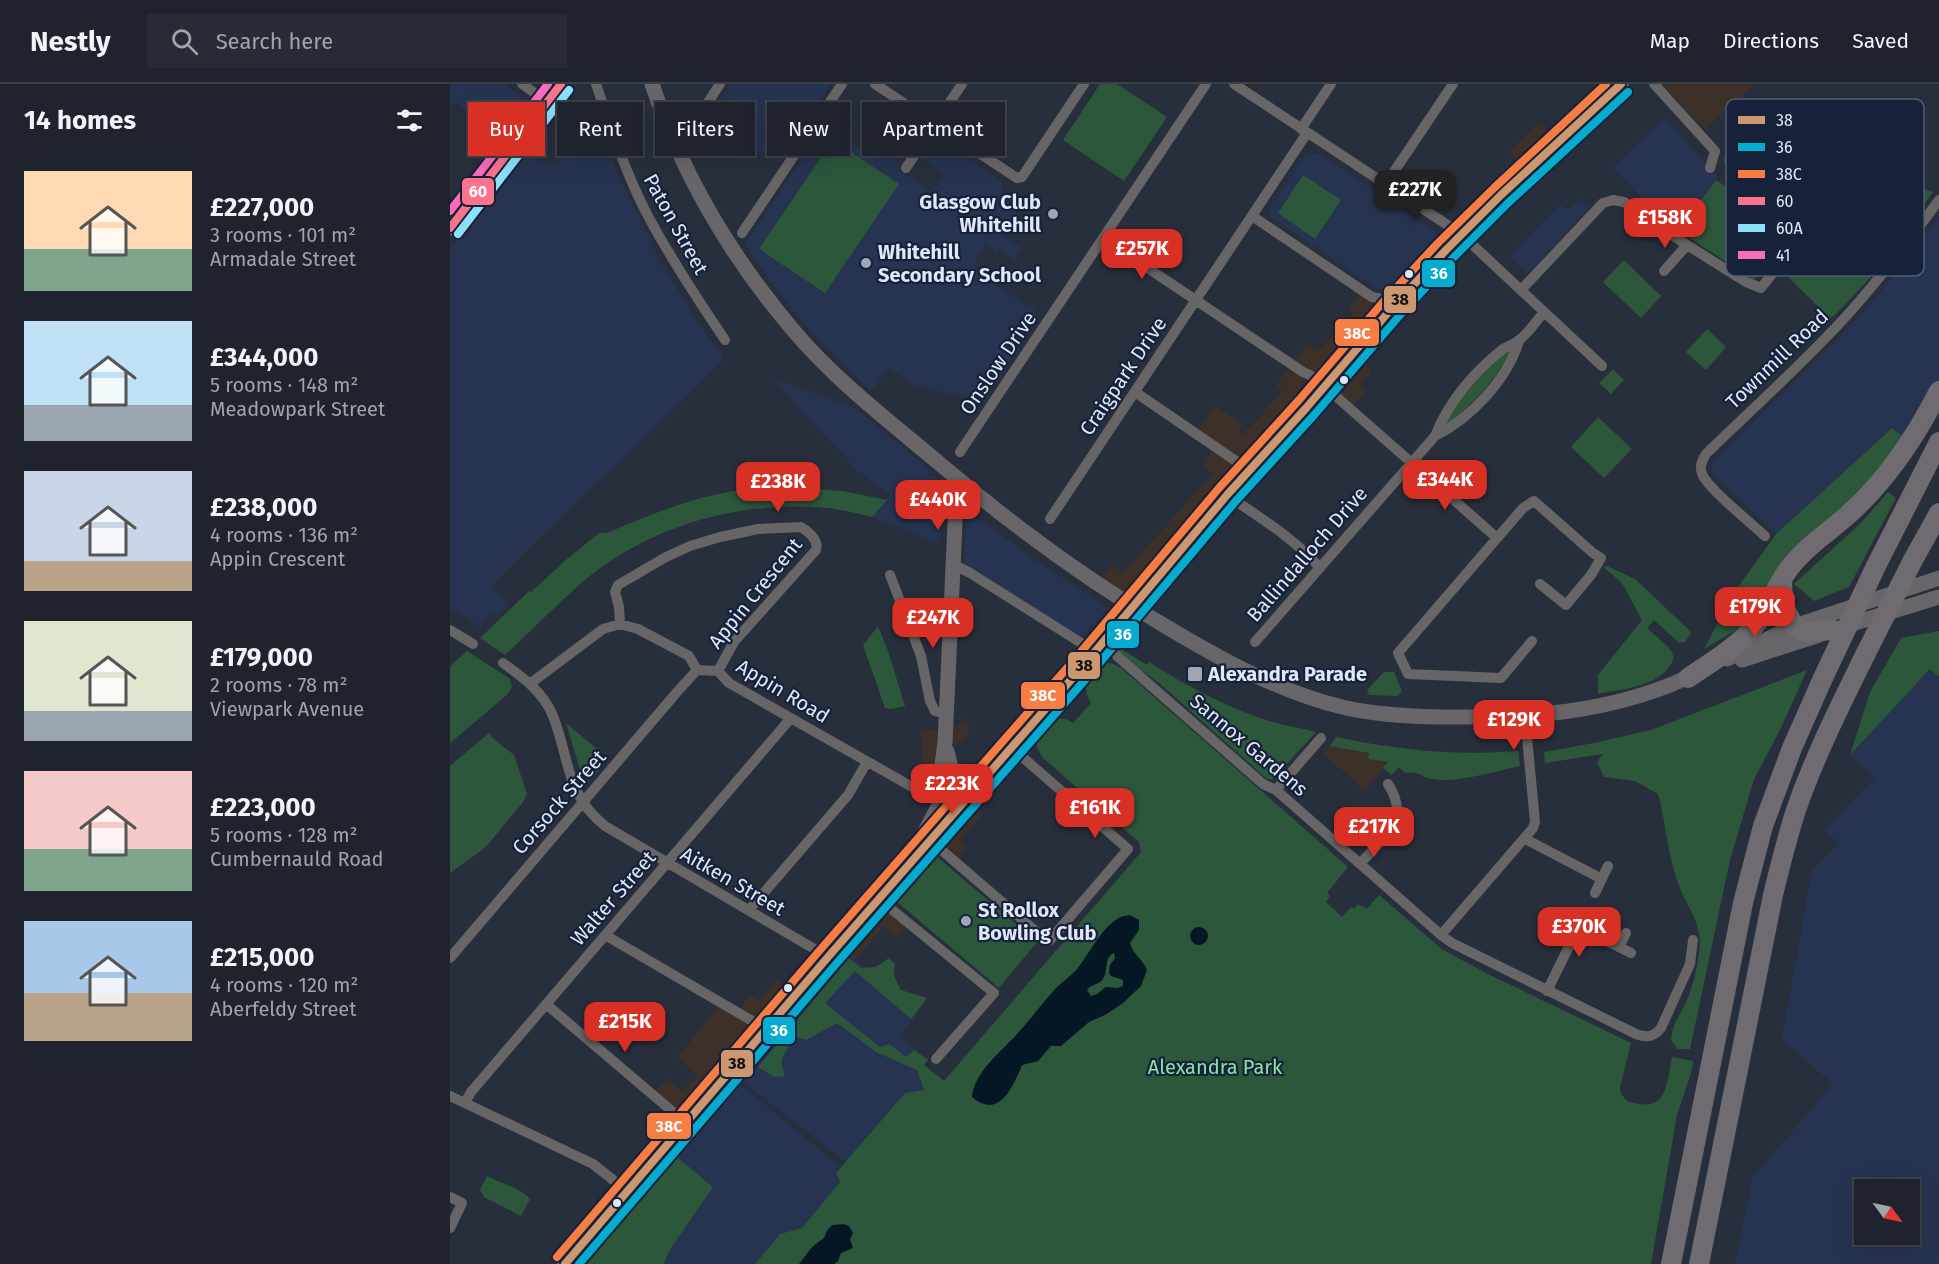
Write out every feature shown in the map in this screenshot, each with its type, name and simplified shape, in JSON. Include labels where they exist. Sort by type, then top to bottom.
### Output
[{"type":"highway","points":[[1688,678],[1736,645],[1763,614],[1782,578],[1798,558],[1870,494],[1906,448],[1939,391]]},
{"type":"highway","points":[[1671,1264],[1743,903],[1763,826],[1792,748],[1823,678],[1876,566],[1939,442]]},
{"type":"highway","points":[[1700,1261],[1773,895],[1796,811],[1816,757],[1866,652],[1939,513]]},
{"type":"highway","points":[[1782,578],[1783,605],[1794,626],[1804,632],[1833,630]]},
{"type":"highway","points":[[1664,1264],[1692,1155]]},
{"type":"main road","points":[[565,1264],[828,957],[1012,748],[1227,495],[1392,308],[1460,235],[1621,84]]},
{"type":"street","points":[[522,84],[547,102]]},
{"type":"street","points":[[450,228],[561,84]]},
{"type":"street","name":"Paton Street","points":[[596,84],[616,145],[648,215],[683,277],[725,340]]},
{"type":"street","points":[[652,84],[674,141],[698,191],[732,247],[768,299],[840,380],[957,480],[1035,541],[1132,606],[1197,645],[1268,682],[1294,692],[1347,708],[1422,717],[1525,716],[1598,708],[1647,695],[1688,678],[1794,626],[1939,578]]},
{"type":"street","points":[[708,102],[720,84]]},
{"type":"street","points":[[742,233],[842,84]]},
{"type":"street","points":[[875,84],[901,102]]},
{"type":"street","points":[[950,102],[962,84]]},
{"type":"street","points":[[983,156],[1017,178],[1022,177],[1084,84]]},
{"type":"street","name":"Onslow Drive","points":[[960,452],[1206,84]]},
{"type":"street","points":[[1234,84],[1449,226],[1602,366]]},
{"type":"street","name":"Craigpark Drive","points":[[1050,519],[1252,216],[1331,84]]},
{"type":"street","points":[[1385,185],[1453,84]]},
{"type":"street","points":[[1654,84],[1715,152],[1710,168]]},
{"type":"street","points":[[906,168],[914,156]]},
{"type":"street","points":[[1521,290],[1603,203],[1613,200],[1624,202],[1726,269]]},
{"type":"street","name":"Townmill Road","points":[[1924,220],[1939,200]]},
{"type":"street","points":[[1252,216],[1392,308]]},
{"type":"street","points":[[1103,238],[1303,372],[1314,377],[1497,538]]},
{"type":"street","points":[[1664,271],[1687,245]]},
{"type":"street","points":[[1736,276],[1761,288],[1770,276]]},
{"type":"street","name":"Townmill Road","points":[[1765,536],[1708,483],[1701,469],[1701,462],[1706,454],[1846,317],[1880,276]]},
{"type":"street","name":"Ballindalloch Drive","points":[[1255,642],[1435,436],[1441,420],[1467,383],[1492,358],[1519,341],[1544,312]]},
{"type":"street","name":"Ballindalloch Drive","points":[[1435,436],[1448,430],[1466,415],[1493,387],[1515,354],[1519,341]]},
{"type":"street","points":[[1135,392],[1249,470]]},
{"type":"street","points":[[904,871],[938,807],[941,794],[940,773],[945,742],[957,480]]},
{"type":"street","points":[[1227,495],[1308,554],[1320,568]]},
{"type":"street","points":[[1532,641],[1501,678],[1408,674],[1398,652],[1524,508],[1534,501],[1600,558],[1591,575],[1566,605],[1540,584]]},
{"type":"street","name":"Appin Crescent","points":[[620,624],[615,592],[618,585],[666,557],[690,546],[720,537],[758,529],[801,527],[814,538],[816,550],[734,642],[718,671]]},
{"type":"street","points":[[953,560],[1094,651]]},
{"type":"street","points":[[890,575],[921,656],[934,711],[946,714]]},
{"type":"street","points":[[1688,678],[1939,597]]},
{"type":"street","points":[[531,683],[603,629],[620,624],[638,629],[689,656],[697,670]]},
{"type":"street","points":[[450,630],[473,644]]},
{"type":"street","name":"Sannox Gardens","points":[[1117,656],[1263,784],[1276,790],[1441,935],[1452,943],[1548,991],[1643,1037],[1650,1037],[1661,1028],[1690,964],[1693,940]]},
{"type":"street","name":"Aitken Street","points":[[503,663],[531,683],[553,716],[575,790],[582,803],[595,818],[828,957]]},
{"type":"street","name":"Appin Road","points":[[697,670],[718,671],[729,682],[928,796]]},
{"type":"street","name":"Corsock Street","points":[[450,958],[697,670]]},
{"type":"street","points":[[1441,935],[1530,833],[1534,822],[1525,716]]},
{"type":"street","name":"Walter Street","points":[[465,1103],[471,1092],[791,718]]},
{"type":"street","points":[[1276,790],[1321,738]]},
{"type":"street","points":[[945,742],[960,807]]},
{"type":"street","points":[[931,841],[1039,934],[1050,940],[1128,849],[1012,748]]},
{"type":"street","points":[[749,910],[848,795],[867,762]]},
{"type":"street","points":[[1360,864],[1393,826],[1398,816],[1395,795],[1388,784]]},
{"type":"street","points":[[1525,838],[1602,879]]},
{"type":"street","points":[[1595,893],[1608,866]]},
{"type":"street","points":[[879,899],[994,993],[936,1059]]},
{"type":"street","points":[[1548,991],[1585,914]]},
{"type":"street","points":[[1579,927],[1631,953]]},
{"type":"street","points":[[1619,947],[1626,933]]},
{"type":"street","points":[[605,935],[766,1029]]},
{"type":"street","points":[[546,1004],[686,1124]]},
{"type":"street","points":[[450,1096],[593,1164],[627,1191]]},
{"type":"street","points":[[450,1197],[462,1203],[450,1228]]},
{"type":"shaded area","points":[[450,84],[504,84],[528,102],[468,102],[468,111],[455,102],[450,108]]},
{"type":"shaded area","points":[[731,84],[831,84],[819,102],[767,102],[767,155],[755,147],[755,102],[719,102]]},
{"type":"shaded area","points":[[1662,84],[1755,84],[1738,99],[1726,99],[1726,110],[1705,129]]},
{"type":"shaded area","points":[[1665,119],[1717,176],[1679,231],[1654,212],[1613,167]]},
{"type":"shaded area","name":"Whitehill Secondary School","points":[[850,120],[857,125],[854,129],[851,127],[850,129]]},
{"type":"shaded area","points":[[1539,123],[1557,142],[1527,170],[1509,151]]},
{"type":"shaded area","name":"Whitehill Secondary School","points":[[850,141],[862,150],[862,156],[890,156],[899,162],[896,168],[932,192],[945,174],[921,158],[922,156],[964,156],[996,177],[1002,184],[1005,198],[1019,208],[1009,225],[1000,219],[993,230],[1022,248],[1016,256],[1016,261],[999,249],[995,254],[994,250],[985,244],[973,266],[982,277],[1029,307],[1035,306],[1036,320],[976,410],[967,398],[915,385],[889,368],[871,391],[806,326],[745,245],[804,156],[850,156]]},
{"type":"shaded area","points":[[1318,153],[1435,231],[1436,236],[1386,291],[1380,291],[1270,216],[1269,209],[1305,155]]},
{"type":"shaded area","points":[[522,156],[531,156],[539,162],[556,164],[562,156],[611,156],[620,180],[663,267],[705,333],[724,357],[490,587],[510,602],[497,617],[490,613],[480,626],[450,608],[450,249]]},
{"type":"shaded area","points":[[768,156],[784,156],[779,163]]},
{"type":"shaded area","points":[[1580,199],[1589,208],[1527,274],[1510,257],[1560,204],[1568,211]]},
{"type":"shaded area","points":[[1939,217],[1939,380],[1905,438],[1891,428],[1776,534],[1714,475],[1712,466],[1714,460],[1863,313],[1894,276],[1924,276],[1924,237]]},
{"type":"shaded area","points":[[1364,289],[1393,307],[1353,354],[1372,371],[1360,384],[1366,390],[1350,409],[1324,386],[1130,605],[1099,584],[1112,566],[1123,573],[1213,474],[1203,466],[1215,444],[1196,432],[1215,406],[1243,424],[1238,432],[1243,435],[1283,391],[1276,385],[1308,345],[1318,351],[1353,312],[1348,308]]},
{"type":"shaded area","points":[[773,379],[853,407],[928,468],[928,475],[937,477],[944,496],[940,544],[872,517],[890,495],[857,470]]},
{"type":"shaded area","points":[[966,514],[980,519],[1032,558],[1108,608],[1081,637],[964,564]]},
{"type":"shaded area","points":[[1930,669],[1939,677],[1939,1264],[1735,1264],[1753,1177],[1833,1084],[1782,1039],[1812,871],[1839,843],[1825,830],[1875,777],[1850,755]]},
{"type":"shaded area","points":[[967,719],[969,731],[963,741],[945,746],[946,794],[983,814],[960,840],[967,847],[954,862],[930,841],[953,814],[930,795],[910,783],[915,775],[924,771],[920,732],[959,725]]},
{"type":"shaded area","points":[[1330,746],[1369,753],[1368,759],[1388,763],[1365,790],[1323,754]]},
{"type":"shaded area","points":[[878,898],[908,923],[898,938],[883,927],[855,961],[837,945]]},
{"type":"shaded area","points":[[1130,915],[1139,920],[1139,930],[1130,943],[1147,970],[1141,986],[1123,1003],[1089,1022],[1061,1046],[1051,1046],[1038,1061],[1022,1065],[1009,1091],[997,1103],[990,1105],[972,1097],[978,1079],[989,1063],[1056,988],[1077,969],[1108,927],[1117,919]],"holes":[[[1114,953],[1115,958],[1110,965],[1109,973],[1123,980],[1123,986],[1106,987],[1091,996],[1087,990],[1103,979],[1108,958]]]},
{"type":"shaded area","points":[[1199,927],[1205,930],[1208,936],[1205,942],[1199,945],[1193,942],[1190,936],[1193,930]]},
{"type":"shaded area","points":[[849,954],[920,1011],[899,1035],[928,1060],[924,1065],[944,1082],[922,1107],[905,1093],[846,1162],[741,1080],[744,1076],[748,1077],[758,1067],[755,1064]]},
{"type":"shaded area","points":[[777,980],[798,993],[684,1124],[653,1095],[666,1079],[683,1091],[697,1075],[678,1057],[719,1006],[736,1014],[750,995],[759,1001]]},
{"type":"shaded area","points":[[738,1083],[841,1167],[836,1173],[840,1182],[802,1229],[780,1234],[755,1264],[664,1264],[669,1251],[713,1187],[676,1156]]},
{"type":"shaded area","points":[[833,1225],[849,1226],[853,1233],[850,1239],[853,1248],[841,1253],[834,1264],[799,1264],[812,1247],[824,1238],[828,1229]]},
{"type":"green space","points":[[1100,84],[1117,84],[1167,117],[1124,181],[1063,140]]},
{"type":"green space","points":[[850,151],[899,184],[825,293],[759,249],[822,156],[850,156]]},
{"type":"green space","points":[[1303,175],[1341,200],[1315,239],[1278,213]]},
{"type":"green space","points":[[1716,180],[1726,187],[1726,262],[1679,231]]},
{"type":"green space","points":[[1924,189],[1933,192],[1924,204]]},
{"type":"green space","points":[[1624,260],[1661,296],[1641,318],[1603,282]]},
{"type":"green space","points":[[1787,276],[1871,276],[1830,318]]},
{"type":"green space","points":[[1707,329],[1726,347],[1706,370],[1686,352]]},
{"type":"green space","points":[[1510,351],[1504,362],[1490,382],[1475,400],[1448,425],[1445,422],[1465,393]]},
{"type":"green space","points":[[1613,369],[1624,380],[1611,394],[1599,383]]},
{"type":"green space","points":[[1598,417],[1632,449],[1604,478],[1571,447]]},
{"type":"green space","points":[[1892,428],[1905,438],[1746,624],[1704,649],[1733,594],[1776,534]]},
{"type":"green space","points":[[792,487],[843,491],[887,500],[872,517],[836,509],[770,507],[703,519],[641,543],[612,560],[585,580],[505,655],[480,638],[529,591],[531,592],[599,533],[607,533],[672,507],[706,497],[741,490]]},
{"type":"green space","points":[[1888,492],[1896,498],[1849,587],[1814,601],[1794,584],[1862,522]]},
{"type":"green space","points":[[1607,566],[1635,579],[1691,633],[1685,642],[1679,643],[1654,620],[1647,628],[1666,645],[1673,655],[1671,664],[1665,672],[1638,686],[1598,694],[1598,675],[1642,620],[1622,583],[1603,567]]},
{"type":"green space","points":[[878,626],[905,706],[885,708],[863,645]]},
{"type":"green space","points":[[1939,631],[1939,677],[1930,669],[1850,755],[1870,692],[1901,638]]},
{"type":"green space","points":[[1118,647],[1147,665],[1149,662],[1229,706],[1279,724],[1316,732],[1273,779],[1267,779],[1158,682],[1114,651]]},
{"type":"green space","points":[[467,651],[510,679],[512,687],[508,694],[450,743],[450,666]]},
{"type":"green space","name":"Alexandra Park","points":[[1107,663],[1121,668],[1348,867],[1327,893],[1330,896],[1326,902],[1342,917],[1351,907],[1354,909],[1358,904],[1367,909],[1379,895],[1443,950],[1631,1043],[1620,1088],[1621,1094],[1627,1101],[1650,1104],[1657,1101],[1666,1088],[1672,1057],[1693,1061],[1677,1115],[1651,1264],[755,1264],[780,1234],[802,1228],[840,1182],[836,1173],[905,1093],[924,1090],[917,1070],[876,1052],[837,1023],[806,1040],[793,1036],[781,1062],[785,1076],[774,1077],[758,1067],[849,958],[861,968],[876,967],[889,958],[895,964],[894,976],[901,990],[927,998],[911,1019],[855,971],[825,1003],[880,1047],[889,1044],[906,1057],[914,1050],[928,1060],[924,1065],[944,1081],[1141,852],[1139,842],[1043,758],[1037,748],[1040,734],[1050,722],[1063,719],[1073,723],[1091,703],[1086,691],[1088,679],[1095,670]]},
{"type":"green space","points":[[1807,670],[1780,730],[1754,779],[1730,860],[1690,1049],[1678,1049],[1671,1040],[1672,1034],[1693,984],[1700,942],[1696,923],[1680,889],[1674,869],[1658,794],[1635,781],[1604,777],[1597,762],[1603,754],[1545,763],[1544,752],[1651,730]]},
{"type":"green space","points":[[1384,672],[1394,672],[1402,691],[1398,696],[1369,695],[1367,690]]},
{"type":"green space","points":[[566,723],[598,750],[600,769],[591,778],[582,776]]},
{"type":"green space","points":[[489,733],[514,755],[527,794],[486,847],[450,873],[450,766]]},
{"type":"green space","points":[[1336,737],[1427,751],[1471,753],[1518,751],[1520,766],[1451,780],[1432,779],[1418,773],[1405,773],[1399,767],[1391,775],[1383,768],[1388,762],[1368,759],[1369,753],[1330,746]]},
{"type":"green space","name":"St Rollox Bowling Club","points":[[935,855],[1037,942],[999,988],[896,901]]},
{"type":"green space","points":[[676,1156],[713,1187],[669,1251],[664,1264],[584,1264]]},
{"type":"green space","points":[[487,1176],[515,1188],[530,1199],[521,1216],[484,1197],[480,1190]]},
{"type":"transit line","name":"41","points":[[450,211],[548,84]]},
{"type":"transit line","name":"60","points":[[450,228],[561,84]]},
{"type":"transit line","name":"38C","points":[[557,1257],[820,950],[1075,659],[1219,488],[1384,301],[1494,188],[1606,84]]},
{"type":"transit line","name":"38","points":[[565,1264],[828,957],[1083,666],[1227,495],[1392,308],[1501,195],[1621,84]]},
{"type":"transit line","name":"60A","points":[[458,234],[569,90]]},
{"type":"transit line","name":"36","points":[[579,1264],[836,964],[1091,673],[1235,502],[1400,315],[1508,203],[1628,92]]},
{"type":"place","name":"Glasgow Club Whitehill","points":[[1053,214]]},
{"type":"place","name":"Whitehill Secondary School","points":[[866,263]]},
{"type":"place","name":"Alexandra Parade","points":[[1195,674]]},
{"type":"place","name":"St Rollox Bowling Club","points":[[966,921]]}]
